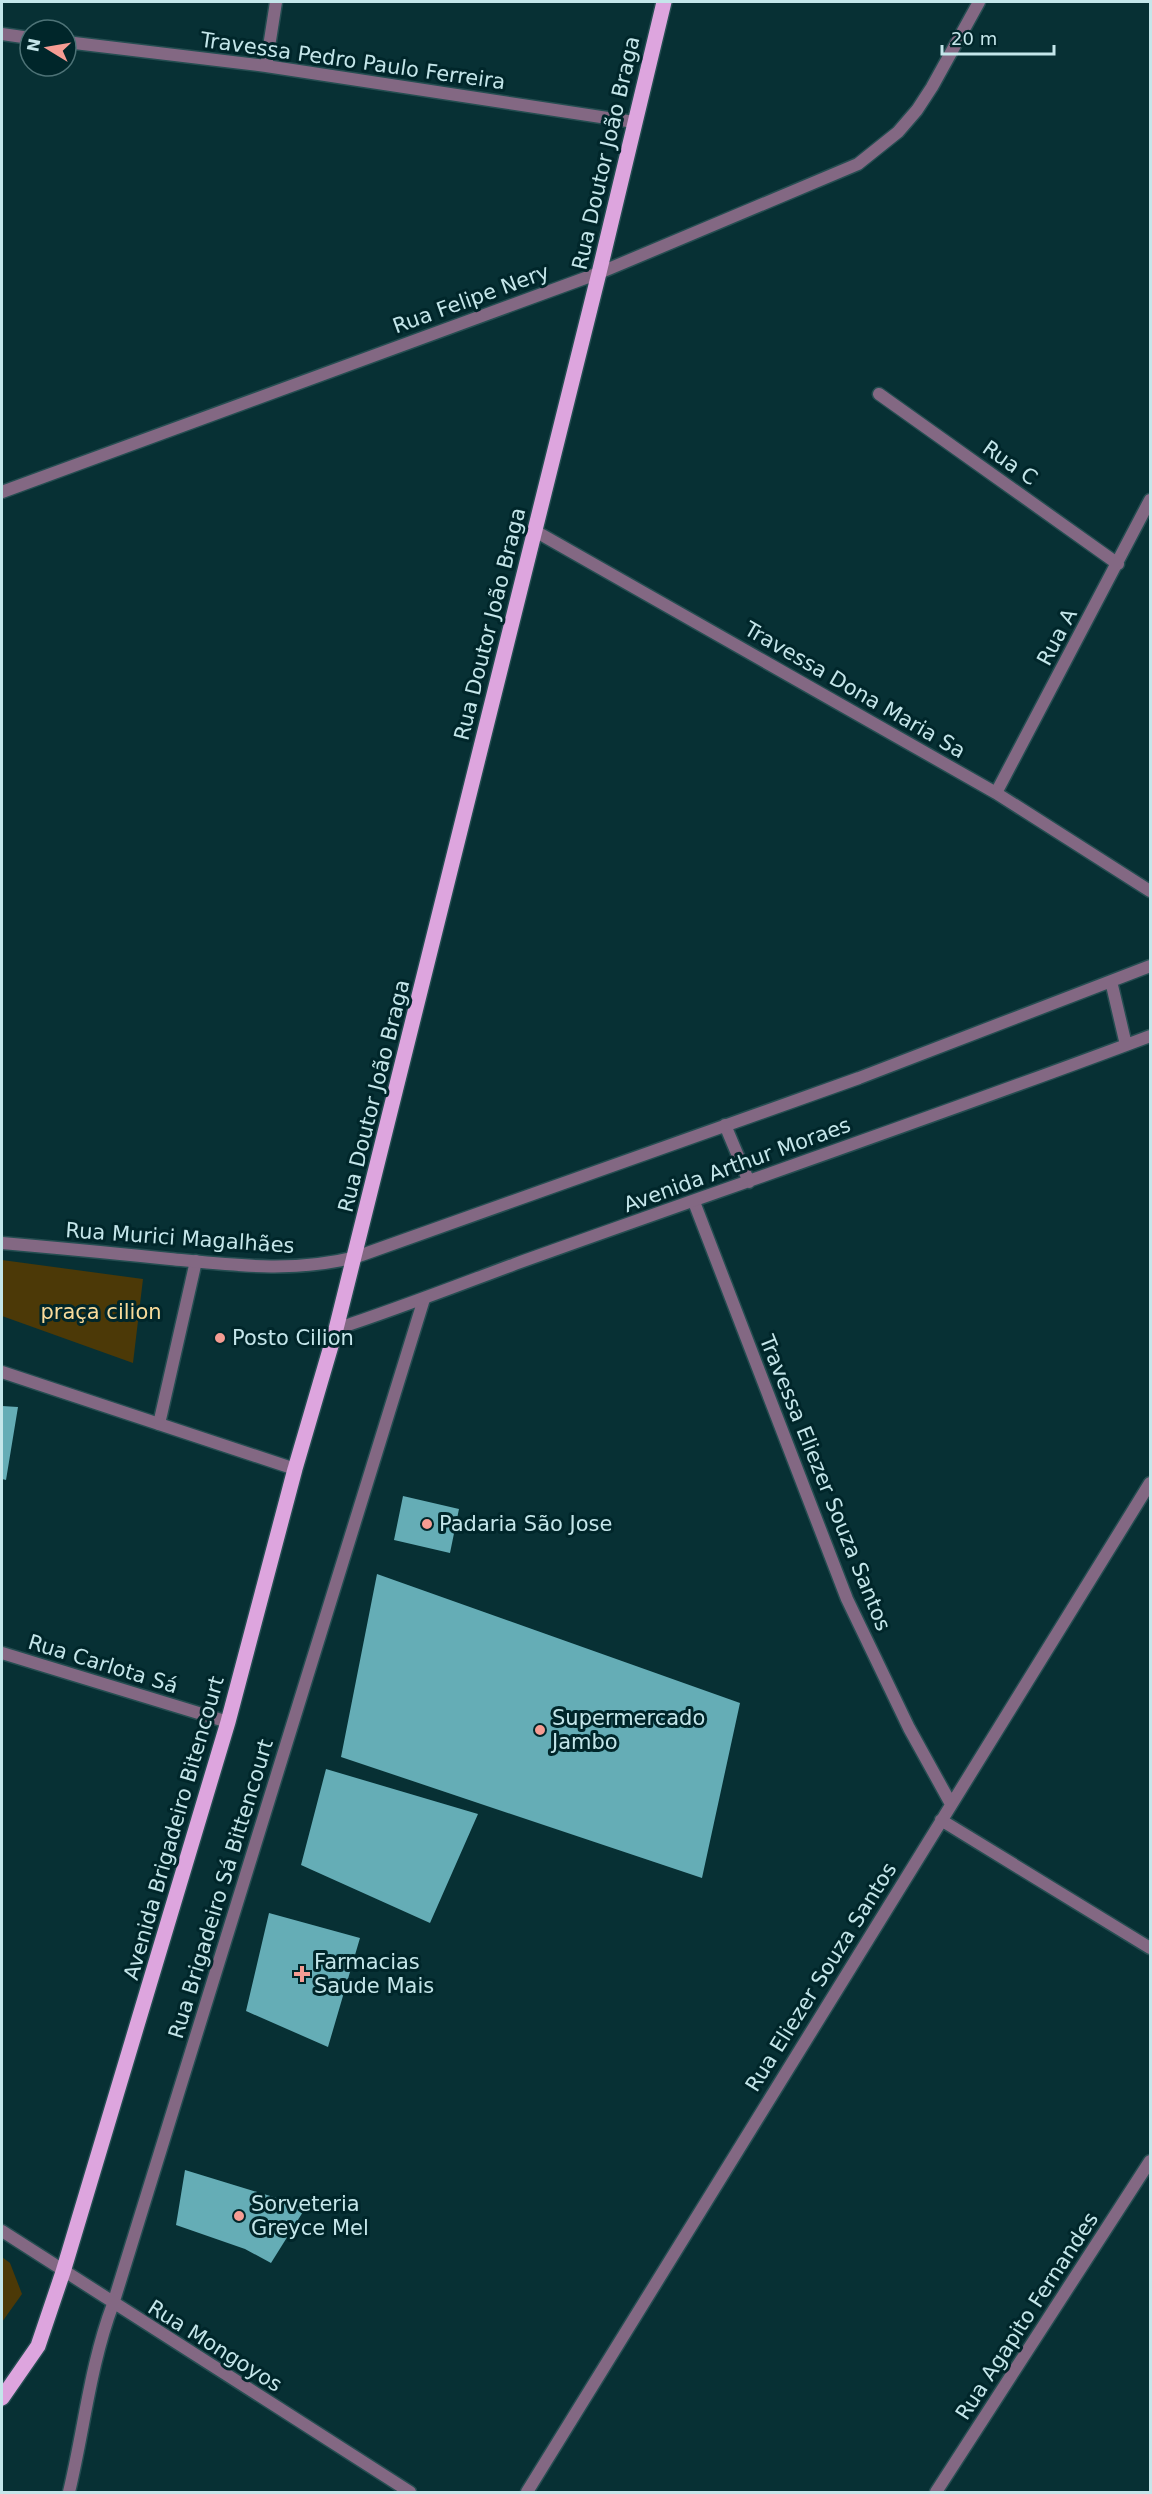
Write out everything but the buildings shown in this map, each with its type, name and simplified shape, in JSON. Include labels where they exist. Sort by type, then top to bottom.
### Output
[{"type":"main road","name":"Rua Doutor João Braga","points":[[356,1257],[664,2]]},
{"type":"main road","name":"Avenida Brigadeiro Bitencourt","points":[[2,2398],[38,2346],[63,2272],[228,1722],[295,1469],[356,1257]]},
{"type":"street","points":[[266,66],[276,2]]},
{"type":"street","name":"Rua Felipe Nery","points":[[2,492],[599,273],[858,164],[898,132],[917,110],[979,2]]},
{"type":"street","points":[[2,34],[18,36]]},
{"type":"street","name":"Travessa Pedro Paulo Ferreira","points":[[78,43],[266,66],[634,122]]},
{"type":"street","name":"Rua C","points":[[879,394],[1118,564]]},
{"type":"street","name":"Rua A","points":[[996,793],[1150,500]]},
{"type":"street","name":"Travessa Dona Maria Sa","points":[[535,531],[996,793],[1150,891]]},
{"type":"street","name":"Avenida Arthur Moraes","points":[[356,1257],[859,1078],[1150,966]]},
{"type":"street","points":[[1111,981],[1126,1045]]},
{"type":"street","name":"Avenida Arthur Moraes","points":[[336,1329],[1150,1036]]},
{"type":"street","points":[[725,1125],[749,1182]]},
{"type":"street","name":"Travessa Eliezer Souza Santos","points":[[693,1202],[847,1599],[909,1728],[951,1804]]},
{"type":"street","name":"Rua Murici Magalhães","points":[[2,1243],[289,1268],[325,1265],[356,1257]]},
{"type":"street","points":[[159,1424],[196,1261]]},
{"type":"street","name":"Rua Brigadeiro Sá Bittencourt","points":[[69,2493],[102,2331],[113,2304],[424,1299]]},
{"type":"street","points":[[2,1372],[295,1469]]},
{"type":"street","name":"Rua Eliezer Souza Santos","points":[[526,2493],[1150,1483]]},
{"type":"street","name":"Rua Carlota Sá","points":[[2,1653],[228,1722]]},
{"type":"street","points":[[941,1820],[1150,1948]]},
{"type":"street","name":"Rua Agapito Fernandes","points":[[936,2493],[1150,2161]]},
{"type":"street","name":"Rua Mongoyos","points":[[2,2231],[410,2493]]},
{"type":"green space","name":"praça cilion","points":[[2,1260],[143,1279],[133,1363],[2,1316]]},
{"type":"green space","points":[[2,2257],[10,2263],[22,2294],[2,2322]]},
{"type":"place","name":"Posto Cilion","points":[[220,1338]]},
{"type":"place","name":"Padaria São Jose","points":[[427,1524]]},
{"type":"place","name":"Supermercado Jambo","points":[[540,1730]]},
{"type":"place","name":"Farmacias Saude Mais","points":[[302,1974]]},
{"type":"place","name":"Sorveteria Greyce Mel","points":[[239,2216]]}]
